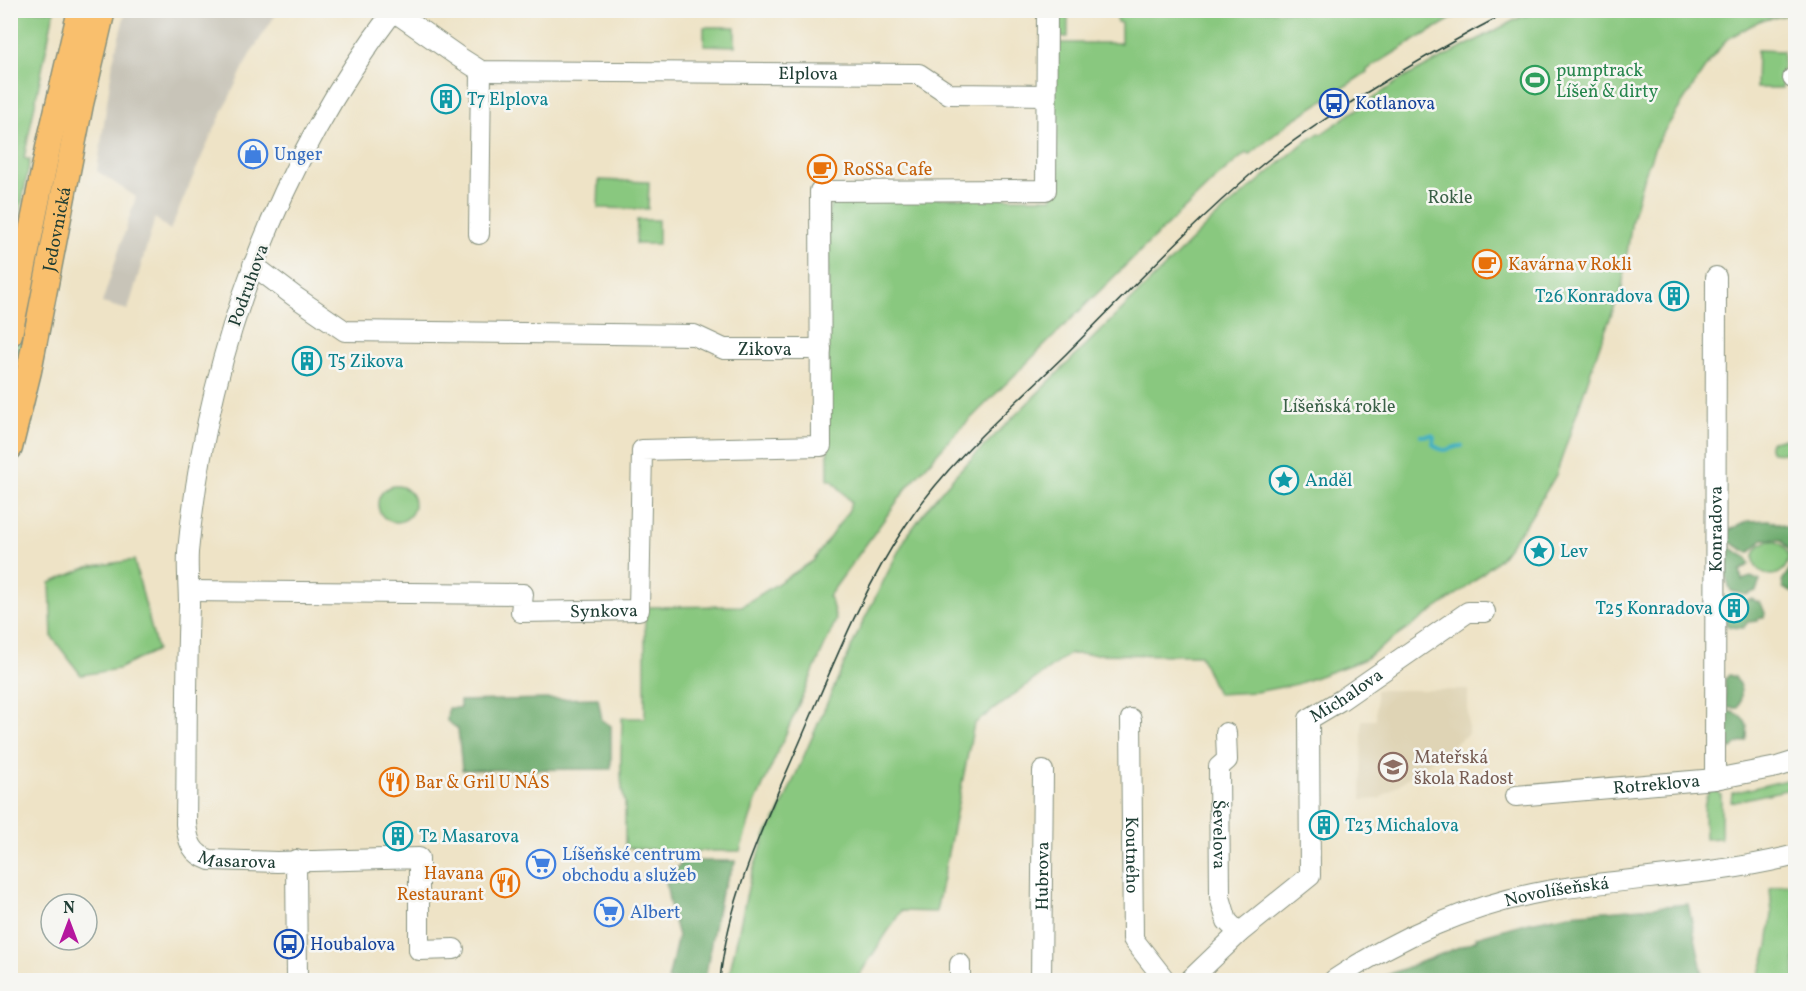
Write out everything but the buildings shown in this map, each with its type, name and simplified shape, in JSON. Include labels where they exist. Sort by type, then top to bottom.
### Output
[{"type":"main road","name":"Jedovnická","points":[[10,334],[49,143],[80,10]]},
{"type":"main road","name":"Jedovnická","points":[[10,448],[29,371],[81,104],[102,10]]},
{"type":"street","points":[[821,349],[820,191],[1046,190],[1047,10]]},
{"type":"street","points":[[393,11],[481,71],[479,234]]},
{"type":"street","name":"Podruhova","points":[[189,591],[188,554],[200,467],[231,330],[253,265],[312,135],[362,54],[393,11]]},
{"type":"street","name":"Elplova","points":[[481,71],[919,75],[949,94],[1047,95]]},
{"type":"street","name":"Zikova","points":[[253,265],[345,331],[694,335],[724,349],[821,349]]},
{"type":"street","name":"Konradova","points":[[1708,780],[1716,277]]},
{"type":"street","name":"Synkova","points":[[189,591],[523,594],[521,612],[639,610],[642,450],[820,446],[821,349]]},
{"type":"street","name":"Masarova","points":[[189,591],[186,813],[189,844],[193,850],[202,858],[210,860],[419,858],[419,950],[454,949]]},
{"type":"street","name":"Michalova","points":[[1239,933],[1310,876],[1309,719],[1341,700],[1468,612],[1485,612]]},
{"type":"street","name":"Koutného","points":[[1131,719],[1133,939],[1165,981]]},
{"type":"street","name":"Ševelova","points":[[1226,733],[1227,759],[1219,767],[1220,897],[1227,921],[1239,933]]},
{"type":"street","name":"Rotreklova","points":[[1516,796],[1708,780],[1777,767],[1796,761]]},
{"type":"street","name":"Hubrova","points":[[1041,981],[1043,771]]},
{"type":"street","name":"Novolíšeňská","points":[[1334,981],[1369,958],[1418,932],[1499,903],[1545,892],[1728,868],[1796,855]]},
{"type":"street","points":[[296,860],[297,981]]},
{"type":"street","points":[[1190,981],[1239,933]]},
{"type":"shaded area","points":[[126,10],[278,11],[249,56],[170,230],[155,218],[128,310],[102,303],[136,197],[97,171],[113,61]]},
{"type":"shaded area","name":"Mateřská škola Radost","points":[[1376,690],[1468,690],[1468,734],[1379,799],[1361,800],[1362,720],[1376,720]]},
{"type":"green space","points":[[11,10],[54,11],[24,158],[30,160],[11,260]]},
{"type":"green space","name":"Líšeňská rokle","points":[[1795,10],[1796,17],[1787,15],[1759,21],[1727,39],[1709,62],[1657,142],[1643,179],[1632,219],[1622,288],[1600,344],[1556,475],[1530,518],[1501,557],[1467,587],[1363,660],[1297,684],[1256,692],[1217,694],[1200,655],[1069,654],[974,724],[936,912],[901,911],[856,980],[728,980],[750,879],[765,837],[779,813],[859,630],[907,536],[931,503],[958,472],[1209,223],[1306,141],[1321,134],[1400,80],[1519,18],[1539,11]]},
{"type":"green space","points":[[1057,11],[1068,11],[1068,37],[1054,37],[1054,15]]},
{"type":"green space","points":[[1117,11],[1465,11],[1367,70],[1290,122],[1249,155],[1246,153],[1213,181],[950,439],[909,485],[828,597],[831,600],[836,620],[754,806],[740,851],[625,848],[625,803],[621,773],[622,718],[645,718],[646,607],[742,606],[813,561],[849,510],[851,502],[832,480],[828,480],[828,212],[831,205],[842,198],[1052,198],[1054,43],[1121,43],[1121,23],[1117,22]]},
{"type":"green space","points":[[704,27],[735,27],[735,46],[704,45]]},
{"type":"green space","points":[[1757,50],[1783,51],[1782,88],[1756,88]]},
{"type":"green space","points":[[52,163],[58,163],[11,414],[11,371]]},
{"type":"green space","points":[[599,180],[649,182],[648,209],[598,208]]},
{"type":"green space","points":[[637,220],[658,220],[658,244],[636,244]]},
{"type":"green space","points":[[1795,439],[1795,454],[1772,452],[1769,449],[1772,441]]},
{"type":"green space","points":[[396,486],[409,491],[414,504],[409,517],[396,522],[383,517],[378,504],[383,491]]},
{"type":"green space","points":[[1769,520],[1795,532],[1796,592],[1793,593],[1783,588],[1782,581],[1791,567],[1789,550],[1781,540],[1763,539],[1749,553],[1726,540],[1729,530],[1748,521]]},
{"type":"green space","points":[[1771,541],[1783,546],[1788,558],[1783,570],[1771,575],[1759,570],[1754,558],[1759,546]]},
{"type":"green space","points":[[1729,547],[1746,557],[1750,564],[1740,571],[1742,580],[1751,577],[1760,581],[1756,591],[1746,595],[1731,591],[1726,569]]},
{"type":"green space","points":[[134,560],[157,650],[118,669],[81,675],[52,637],[50,583],[88,567]]},
{"type":"green space","points":[[1751,599],[1761,603],[1765,613],[1764,618],[1748,622],[1743,628],[1730,627],[1726,624],[1726,615],[1730,611],[1739,611],[1739,604]]},
{"type":"green space","points":[[1729,675],[1735,677],[1739,684],[1741,700],[1738,708],[1725,708],[1725,679]]},
{"type":"green space","points":[[598,698],[602,720],[611,726],[611,769],[462,770],[458,729],[447,721],[448,708],[460,708],[460,701]]},
{"type":"green space","points":[[1724,711],[1741,716],[1746,724],[1746,741],[1737,744],[1732,749],[1724,745]]},
{"type":"green space","points":[[1795,778],[1795,788],[1731,802],[1732,793]]},
{"type":"green space","points":[[1713,787],[1721,795],[1721,838],[1705,839],[1706,797]]},
{"type":"green space","points":[[736,861],[721,893],[705,980],[668,980],[678,936],[666,882],[681,863]]},
{"type":"green space","points":[[1795,882],[1795,980],[1758,980],[1768,946],[1772,914],[1770,888]]},
{"type":"green space","points":[[1688,904],[1704,980],[1375,980],[1477,940],[1476,937],[1525,923],[1570,914]]},
{"type":"waterway","points":[[1421,436],[1432,435],[1433,444],[1444,450],[1462,446]]},
{"type":"tram line","points":[[720,980],[724,950],[748,864],[833,665],[859,608],[889,552],[941,478],[1184,236],[1258,168],[1305,133],[1373,89],[1451,42],[1512,10]]},
{"type":"place","name":"pumptrack Líšeň & dirty","points":[[1535,80]]},
{"type":"place","name":"T7 Elplova","points":[[446,99]]},
{"type":"place","name":"Kotlanova","points":[[1334,103]]},
{"type":"place","name":"Unger","points":[[253,154]]},
{"type":"place","name":"RoSSa Cafe","points":[[822,169]]},
{"type":"place","name":"Kavárna v Rokli","points":[[1487,264]]},
{"type":"place","name":"T26 Konradova","points":[[1674,296]]},
{"type":"place","name":"T5 Zikova","points":[[307,361]]},
{"type":"place","name":"Anděl","points":[[1284,480]]},
{"type":"place","name":"Lev","points":[[1539,551]]},
{"type":"place","name":"T25 Konradova","points":[[1734,608]]},
{"type":"place","name":"Mateřská škola Radost","points":[[1393,767]]},
{"type":"place","name":"Bar & Gril U NÁS","points":[[394,782]]},
{"type":"place","name":"T23 Michalova","points":[[1324,825]]},
{"type":"place","name":"T2 Masarova","points":[[398,836]]},
{"type":"place","name":"Líšeňské centrum obchodu a služeb","points":[[541,864]]},
{"type":"place","name":"Havana Restaurant","points":[[505,883]]},
{"type":"place","name":"Albert","points":[[609,912]]},
{"type":"place","name":"Houbalova","points":[[289,944]]},
{"type":"park label","name":"Rokle","points":[[1450,197]]}]
